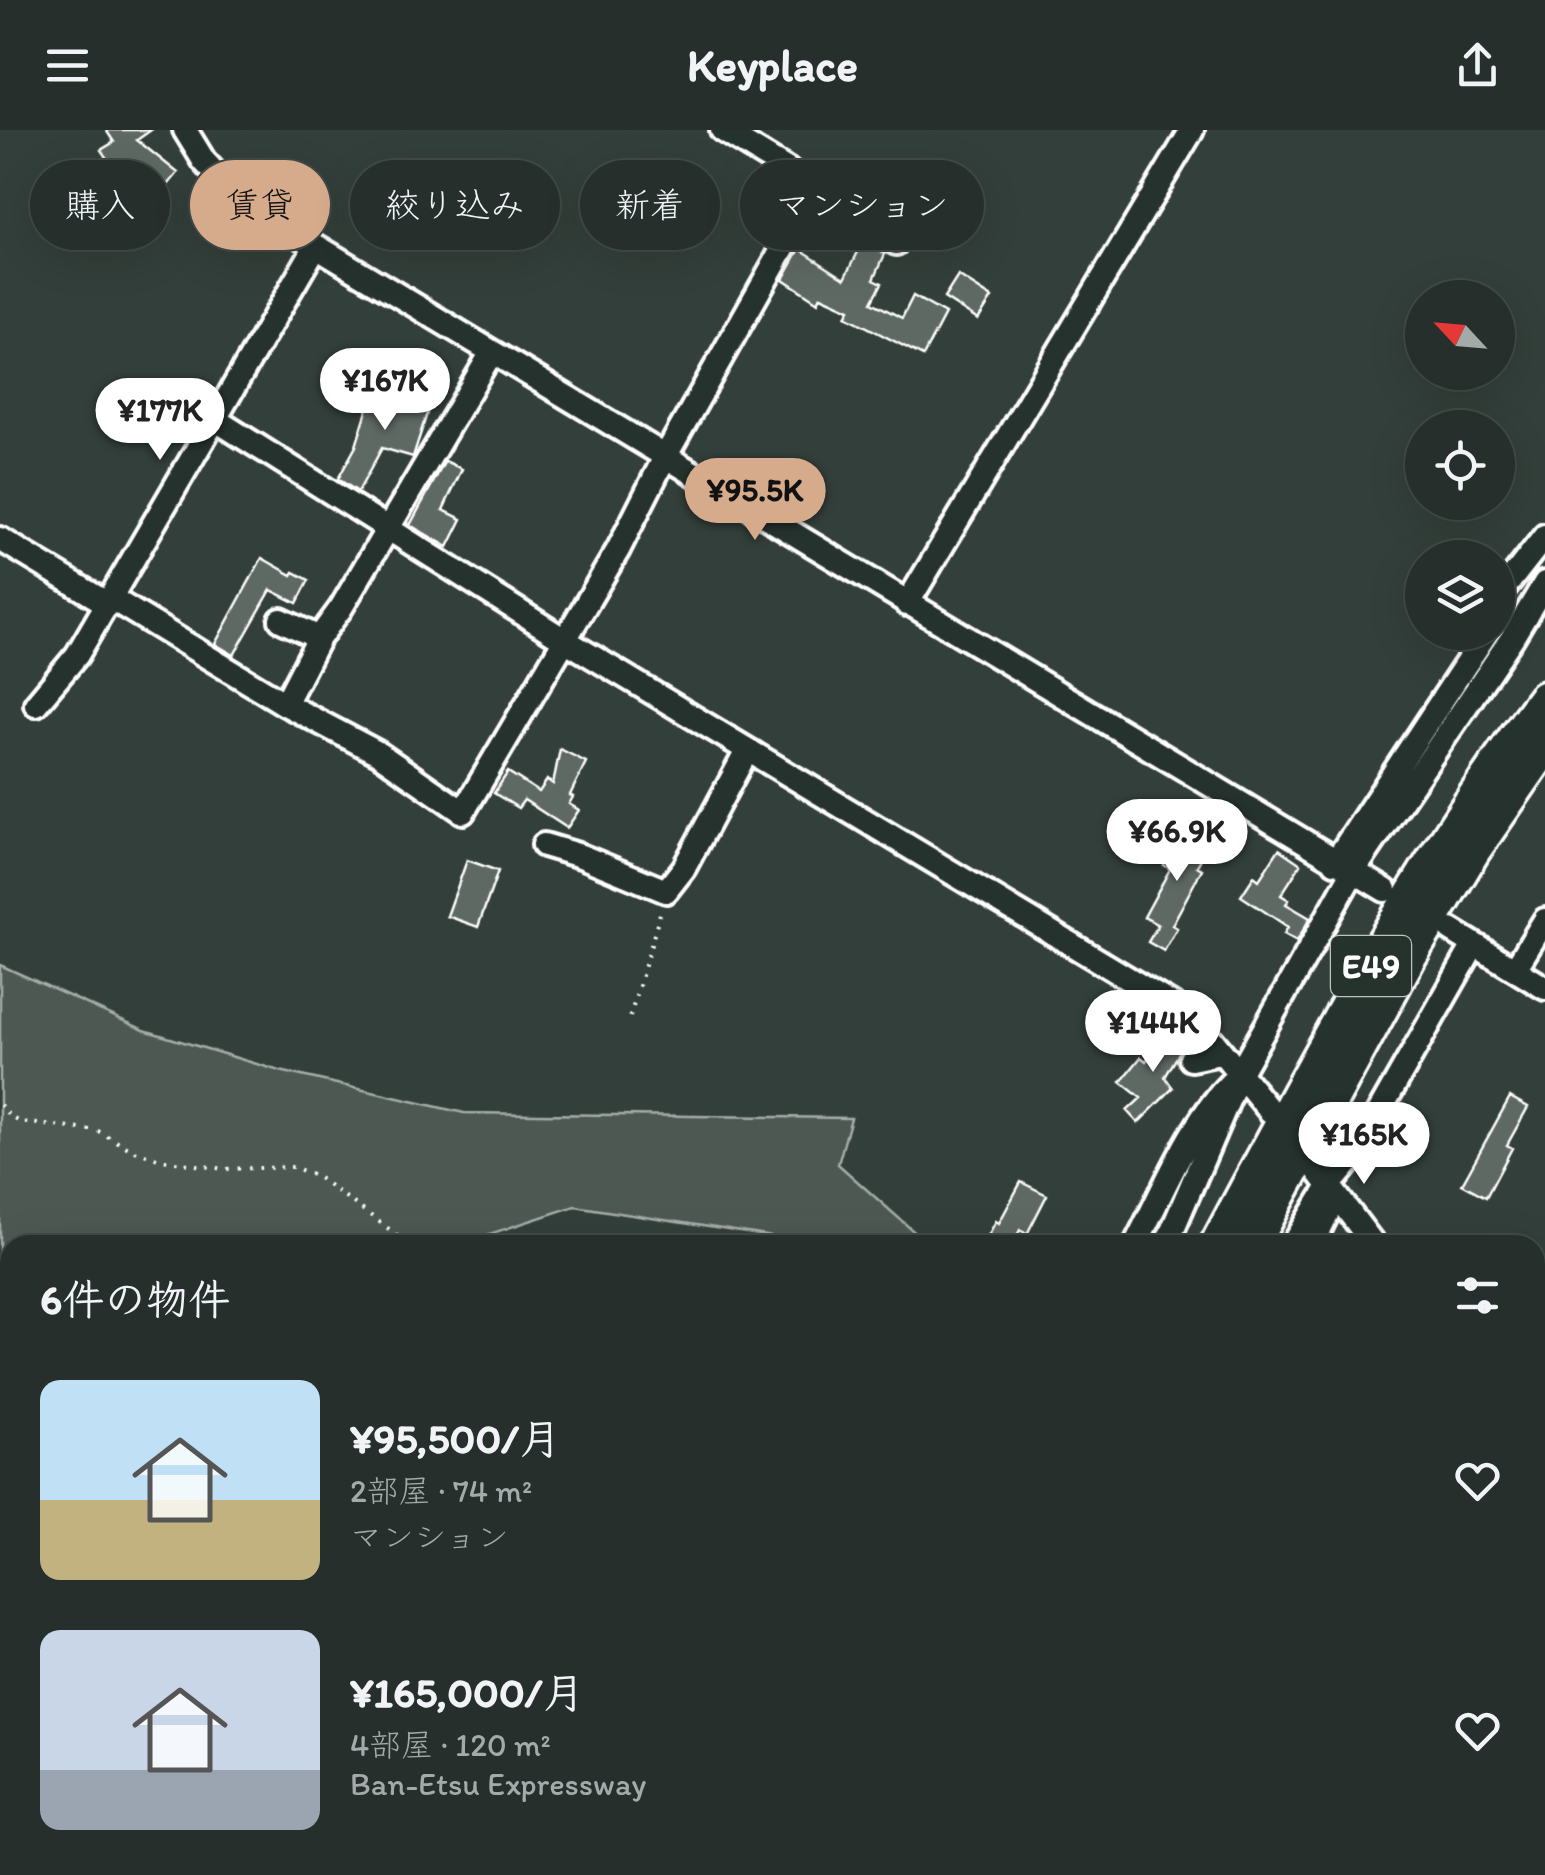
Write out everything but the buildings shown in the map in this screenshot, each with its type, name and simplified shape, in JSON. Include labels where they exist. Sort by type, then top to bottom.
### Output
[{"type":"highway","name":"E49","points":[[1224,1235],[1387,938],[1448,838],[1545,699]]},
{"type":"highway","name":"E49","points":[[1256,1235],[1409,955],[1473,850],[1545,745]]},
{"type":"street","points":[[185,130],[203,160]]},
{"type":"street","points":[[722,130],[771,160]]},
{"type":"street","points":[[907,604],[1192,130]]},
{"type":"street","points":[[36,704],[77,656],[314,250]]},
{"type":"street","points":[[323,250],[1386,890]]},
{"type":"street","points":[[106,603],[120,602],[285,704],[378,753],[463,812],[618,550],[665,457],[782,250]]},
{"type":"street","points":[[285,704],[318,638],[341,608],[492,352]]},
{"type":"street","points":[[216,420],[563,638],[1194,1018],[1270,1111]]},
{"type":"street","points":[[1515,574],[1545,536]]},
{"type":"street","points":[[0,539],[106,603]]},
{"type":"street","points":[[1344,867],[1512,638],[1545,582]]},
{"type":"street","points":[[281,620],[318,638]]},
{"type":"street","points":[[1170,1235],[1238,1076],[1344,867],[1477,650]]},
{"type":"street","points":[[544,845],[666,890],[684,868],[748,751]]},
{"type":"street","points":[[1515,969],[1545,920]]},
{"type":"street","points":[[1451,930],[1545,988]]},
{"type":"street","points":[[1299,1235],[1330,1185],[1354,1156],[1474,945]]},
{"type":"street","points":[[1191,1059],[1220,1053]]},
{"type":"street","points":[[1140,1235],[1201,1115],[1238,1076]]},
{"type":"street","points":[[1312,1163],[1367,1235]]},
{"type":"street","points":[[1317,1235],[1332,1199],[1330,1185]]},
{"type":"path","points":[[630,1016],[666,890]]},
{"type":"path","points":[[0,1105],[20,1122],[98,1131],[132,1150],[161,1160],[224,1169],[294,1167],[319,1178],[397,1235]]},
{"type":"shaded area","points":[[0,965],[144,1030],[280,1071],[464,1113],[851,1118],[838,1164],[918,1235],[760,1235],[575,1206],[487,1235],[0,1235]]}]
